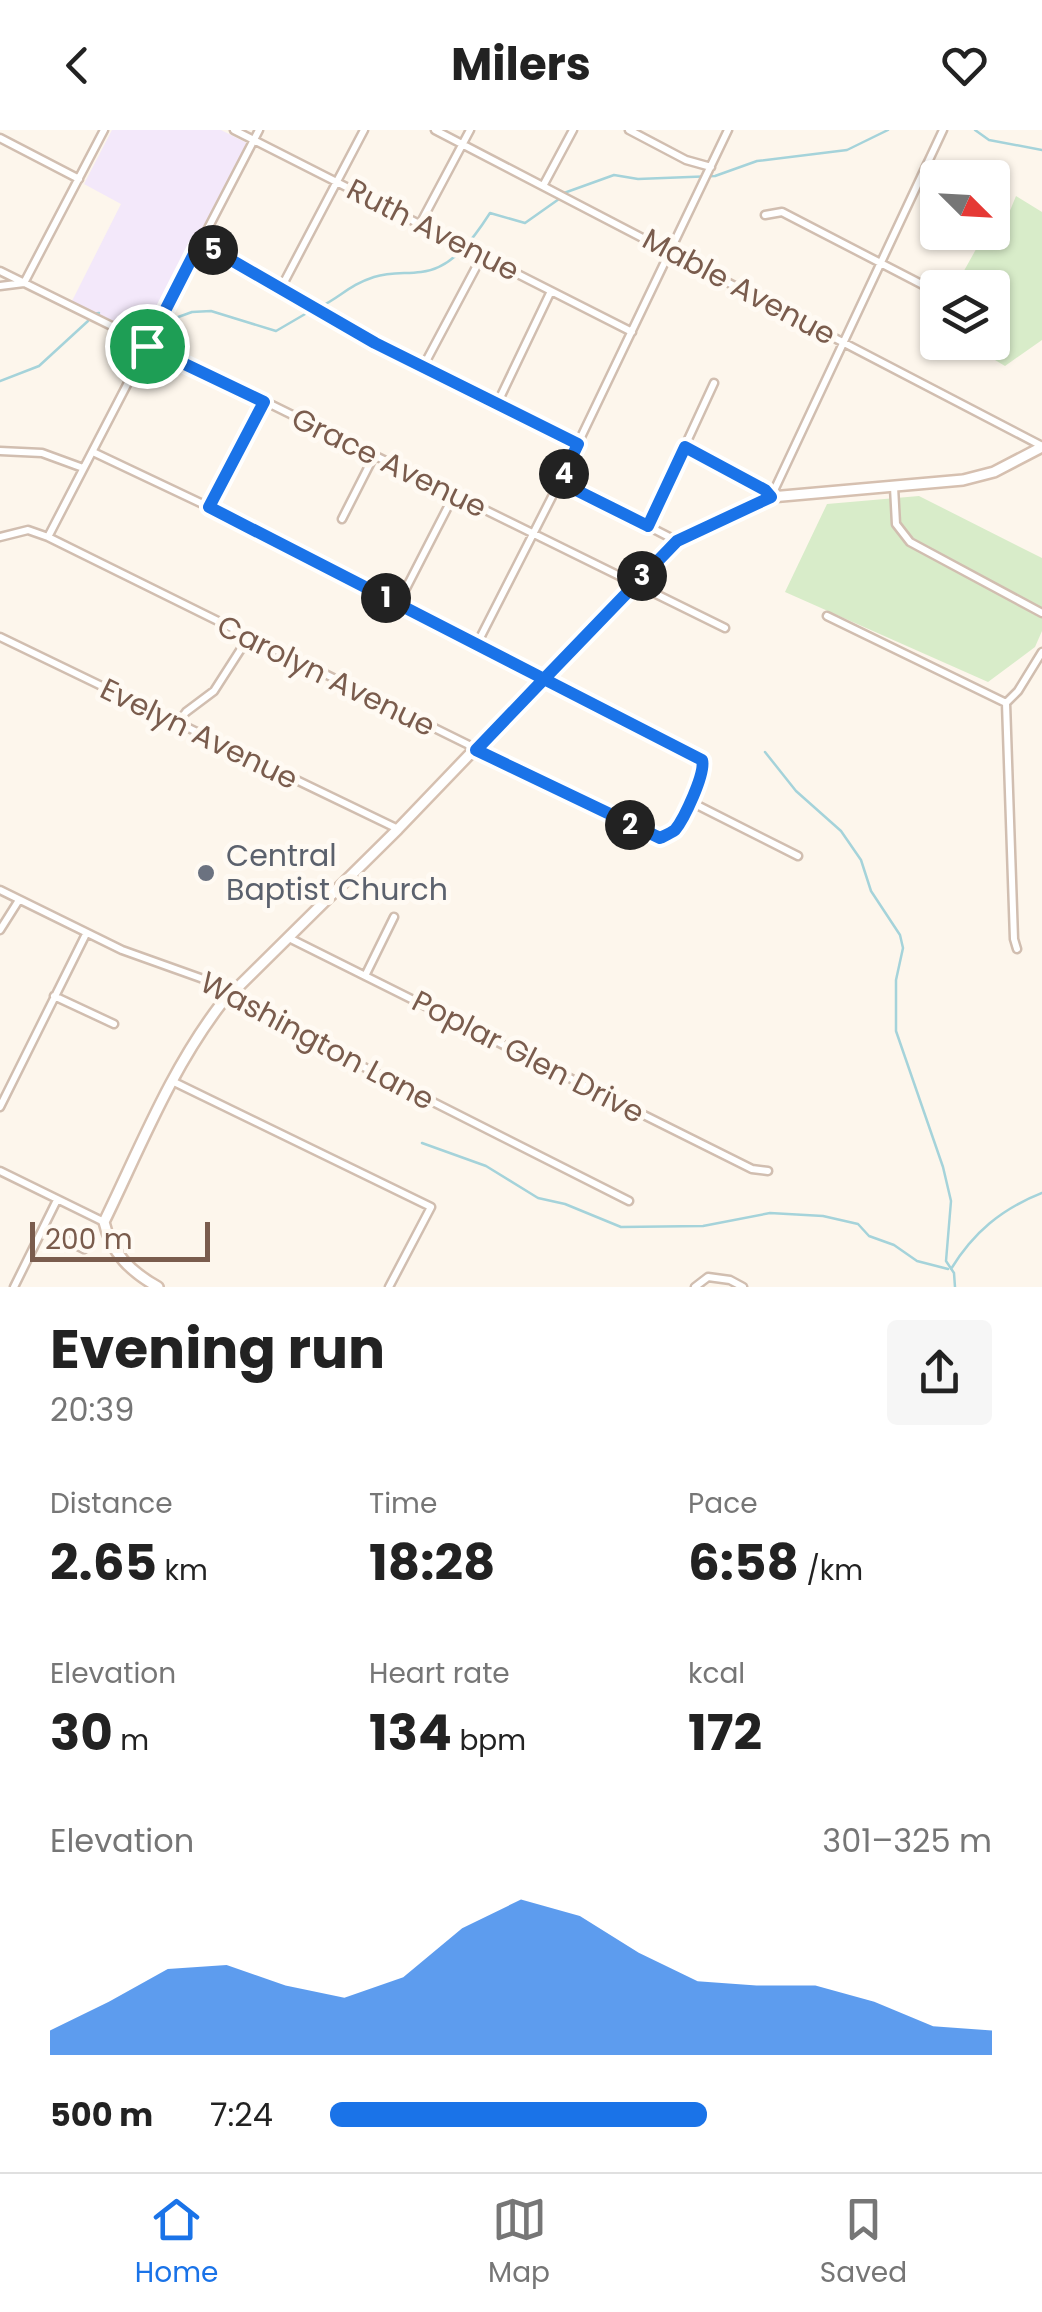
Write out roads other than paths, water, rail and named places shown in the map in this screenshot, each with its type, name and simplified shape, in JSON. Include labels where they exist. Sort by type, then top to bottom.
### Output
[{"type":"street","points":[[0,286],[24,283],[104,130]]},
{"type":"street","name":"Ruth Avenue","points":[[234,130],[632,332]]},
{"type":"street","points":[[48,537],[259,130]]},
{"type":"street","points":[[281,288],[364,130]]},
{"type":"street","name":"Mable Avenue","points":[[435,130],[1042,446]]},
{"type":"street","points":[[420,224],[470,130]]},
{"type":"street","points":[[543,186],[573,130]]},
{"type":"street","points":[[629,130],[708,173]]},
{"type":"street","points":[[477,644],[560,482],[728,130]]},
{"type":"street","points":[[771,497],[943,130]]},
{"type":"street","points":[[0,138],[79,179]]},
{"type":"street","points":[[765,215],[782,212],[920,283]]},
{"type":"street","points":[[200,242],[423,367],[578,444]]},
{"type":"street","points":[[423,367],[482,256]]},
{"type":"street","name":"Grace Avenue","points":[[0,271],[725,628]]},
{"type":"street","points":[[498,403],[551,291]]},
{"type":"street","points":[[648,526],[714,383]]},
{"type":"street","points":[[209,507],[264,402]]},
{"type":"street","points":[[104,1222],[172,1081],[203,1027],[234,990],[476,750],[677,541],[771,497],[979,477],[1042,446]]},
{"type":"street","points":[[685,447],[771,497]]},
{"type":"street","points":[[0,450],[42,453],[83,468]]},
{"type":"street","points":[[93,452],[209,507],[696,756],[704,768],[690,800],[798,856]]},
{"type":"street","points":[[342,519],[374,456]]},
{"type":"street","points":[[560,482],[677,541]]},
{"type":"street","points":[[894,487],[896,524],[910,542],[1042,613]]},
{"type":"street","points":[[398,604],[454,495]]},
{"type":"street","name":"Carolyn Avenue","points":[[0,537],[28,530],[48,537],[660,838],[674,830],[690,800]]},
{"type":"street","points":[[827,616],[1006,703]]},
{"type":"street","name":"Evelyn Avenue","points":[[0,638],[398,829]]},
{"type":"street","points":[[177,724],[186,712],[214,692],[248,638]]},
{"type":"street","points":[[1017,948],[1006,703],[1042,652]]},
{"type":"street","name":"Washington Lane","points":[[0,890],[86,934],[234,990],[265,1017],[629,1201]]},
{"type":"street","points":[[0,930],[19,900]]},
{"type":"street","points":[[365,976],[394,917]]},
{"type":"street","points":[[0,1107],[86,934]]},
{"type":"street","name":"Poplar Glen Drive","points":[[289,938],[752,1170],[768,1171]]},
{"type":"street","points":[[54,996],[114,1024]]},
{"type":"street","points":[[172,1081],[431,1207],[389,1287]]},
{"type":"street","points":[[0,1171],[104,1222],[117,1253],[141,1283],[158,1287]]},
{"type":"street","points":[[14,1287],[58,1200]]},
{"type":"street","points":[[43,1228],[84,1249]]},
{"type":"street","points":[[695,1287],[706,1278],[718,1277],[743,1287]]},
{"type":"waterway","points":[[564,193],[614,175],[638,179],[715,176],[757,161],[847,150],[888,130]]},
{"type":"waterway","points":[[975,130],[989,140],[1042,150]]},
{"type":"waterway","points":[[320,307],[374,277],[421,272],[443,265],[469,242],[490,213],[525,223],[559,199]]},
{"type":"waterway","points":[[170,320],[192,312],[211,311],[276,331],[312,310]]},
{"type":"waterway","points":[[0,381],[39,366],[92,314],[99,313]]},
{"type":"waterway","points":[[125,323],[152,322]]},
{"type":"waterway","points":[[765,752],[796,791],[841,831],[861,860],[871,891],[900,935],[903,948],[896,980],[896,1031],[951,1201],[946,1261],[954,1273],[955,1287]]},
{"type":"waterway","points":[[422,1143],[486,1166],[538,1198],[565,1204],[621,1227],[703,1226],[770,1213],[823,1216],[858,1224],[869,1236],[894,1245],[917,1261],[948,1269]]},
{"type":"waterway","points":[[951,1269],[989,1224],[1042,1193]]},
{"type":"place","name":"Central Baptist Church","points":[[206,873]]}]
